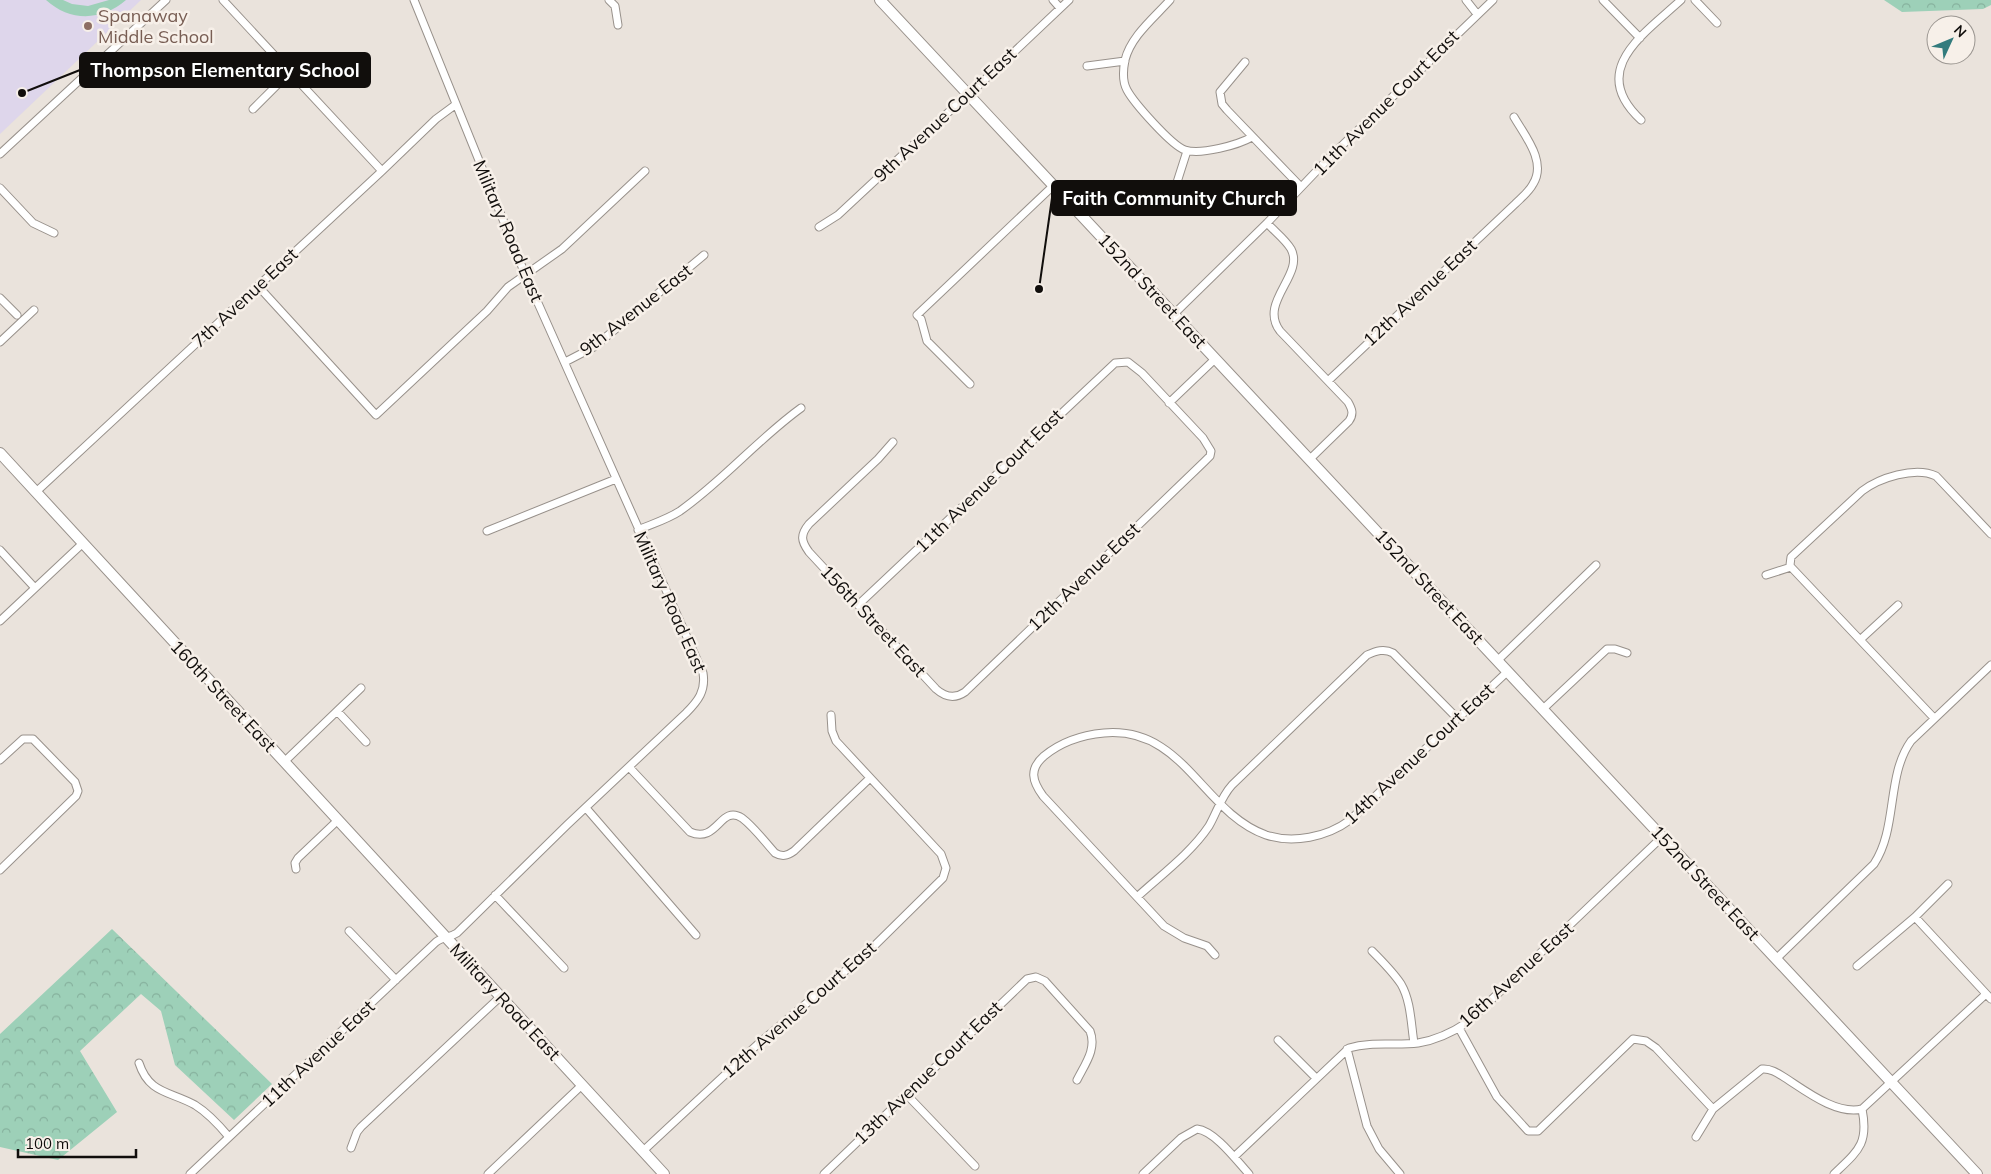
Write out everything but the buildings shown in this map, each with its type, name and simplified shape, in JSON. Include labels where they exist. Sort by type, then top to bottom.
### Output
[{"type":"main road","name":"152nd Street East","points":[[880,0],[1977,1174]]},
{"type":"main road","name":"160th Street East","points":[[0,453],[447,939]]},
{"type":"main road","name":"Military Road East","points":[[447,939],[664,1174]]},
{"type":"street","points":[[0,154],[166,0]]},
{"type":"street","points":[[223,0],[382,171]]},
{"type":"street","name":"Military Road East","points":[[414,0],[525,274],[703,673],[705,683],[703,692],[697,702],[457,933],[447,939]]},
{"type":"street","points":[[609,0],[614,6],[618,25]]},
{"type":"street","points":[[1052,0],[1060,8]]},
{"type":"street","name":"9th Avenue Court East","points":[[819,227],[838,215],[1068,0]]},
{"type":"street","points":[[1170,0],[1136,37],[1125,61],[1124,76],[1127,90],[1136,103],[1170,140],[1187,151],[1226,146],[1243,142],[1252,137]]},
{"type":"street","points":[[1466,0],[1476,14]]},
{"type":"street","name":"11th Avenue Court East","points":[[1174,314],[1267,223],[1328,159],[1476,14],[1493,0]]},
{"type":"street","points":[[1603,0],[1640,38]]},
{"type":"street","points":[[1641,120],[1633,113],[1623,96],[1618,78],[1622,59],[1640,38],[1681,0]]},
{"type":"street","points":[[1695,0],[1717,23]]},
{"type":"street","points":[[1087,66],[1125,61]]},
{"type":"street","points":[[1245,62],[1220,92],[1222,104],[1301,187]]},
{"type":"street","points":[[253,109],[289,73]]},
{"type":"street","name":"7th Avenue East","points":[[36,492],[436,119],[455,105]]},
{"type":"street","name":"12th Avenue East","points":[[1328,381],[1533,185],[1538,168],[1536,157],[1514,117]]},
{"type":"street","points":[[1171,201],[1187,151]]},
{"type":"street","points":[[258,286],[376,415],[487,311],[508,286],[562,249],[645,171]]},
{"type":"street","points":[[970,384],[927,341],[921,319],[917,315],[1054,185]]},
{"type":"street","points":[[0,188],[33,223],[54,233]]},
{"type":"street","points":[[1267,223],[1286,242],[1293,255],[1291,269],[1274,312],[1274,322],[1280,331],[1348,402],[1352,410],[1352,418],[1310,459]]},
{"type":"street","name":"9th Avenue East","points":[[565,362],[594,347],[704,255]]},
{"type":"street","points":[[0,298],[17,315]]},
{"type":"street","points":[[0,342],[34,310]]},
{"type":"street","points":[[1169,403],[1216,358]]},
{"type":"street","name":"11th Avenue Court East","points":[[858,604],[1110,366],[1128,362],[1169,403]]},
{"type":"street","name":"12th Avenue East","points":[[954,696],[965,692],[1204,462],[1211,452],[1203,438],[1169,403]]},
{"type":"street","points":[[638,530],[680,511],[734,467],[766,435],[801,408]]},
{"type":"street","name":"156th Street East","points":[[893,442],[878,460],[809,524],[802,537],[802,543],[936,688],[945,695],[954,696]]},
{"type":"street","points":[[1934,718],[1791,567],[1791,557],[1867,487],[1910,472],[1927,473],[1936,476],[1991,534]]},
{"type":"street","points":[[487,532],[616,479]]},
{"type":"street","points":[[0,621],[82,544]]},
{"type":"street","points":[[0,550],[35,588]]},
{"type":"street","name":"14th Avenue Court East","points":[[1497,661],[1596,565]]},
{"type":"street","points":[[1766,575],[1791,567]]},
{"type":"street","points":[[1861,639],[1898,605]]},
{"type":"street","points":[[1543,709],[1602,652],[1609,648],[1627,653]]},
{"type":"street","points":[[1216,955],[1207,946],[1184,938],[1164,926],[1138,897],[1192,846],[1208,826],[1232,785],[1359,663],[1374,652],[1385,650],[1393,653],[1457,718]]},
{"type":"street","points":[[1776,959],[1864,875],[1881,853],[1899,766],[1905,749],[1934,718],[1991,664]]},
{"type":"street","name":"14th Avenue Court East","points":[[1138,897],[1043,796],[1034,783],[1033,774],[1042,758],[1070,741],[1096,733],[1124,732],[1149,740],[1169,751],[1242,823],[1267,835],[1291,839],[1319,835],[1350,820],[1507,672]]},
{"type":"street","points":[[284,762],[360,688]]},
{"type":"street","points":[[336,711],[366,742]]},
{"type":"street","points":[[629,767],[690,832],[701,835],[709,832],[726,817],[736,816],[744,820],[775,854],[780,856],[789,855],[870,778],[836,740],[832,731],[832,716]]},
{"type":"street","points":[[0,760],[23,739],[34,739],[75,782],[78,791],[76,796],[0,870]]},
{"type":"street","name":"12th Avenue Court East","points":[[643,1151],[758,1044],[870,950],[943,878],[945,864],[941,854],[870,778]]},
{"type":"street","points":[[586,808],[696,935]]},
{"type":"street","points":[[296,869],[295,863],[298,858],[338,820]]},
{"type":"street","name":"16th Avenue East","points":[[1234,1157],[1347,1049],[1369,1043],[1414,1043],[1444,1036],[1459,1028],[1482,1011],[1662,837]]},
{"type":"street","points":[[1857,966],[1915,917],[1948,884]]},
{"type":"street","points":[[496,895],[564,968]]},
{"type":"street","points":[[1696,1137],[1713,1109],[1756,1072],[1766,1068],[1835,1106],[1850,1110],[1862,1109],[1988,996],[1915,917]]},
{"type":"street","points":[[349,931],[396,980]]},
{"type":"street","name":"11th Avenue East","points":[[190,1174],[436,942],[440,939],[447,939]]},
{"type":"street","points":[[1372,951],[1387,967],[1404,991],[1408,1002],[1414,1043]]},
{"type":"street","name":"13th Avenue Court East","points":[[824,1174],[1027,979],[1036,977],[1051,987],[1090,1031],[1092,1049],[1077,1080]]},
{"type":"street","points":[[350,1148],[362,1127],[500,997]]},
{"type":"street","points":[[1459,1028],[1497,1097],[1525,1129],[1533,1132],[1538,1131],[1633,1039],[1646,1041],[1656,1048],[1713,1109]]},
{"type":"street","points":[[1278,1040],[1316,1078]]},
{"type":"street","points":[[1347,1049],[1367,1126],[1379,1149],[1400,1174]]},
{"type":"street","points":[[139,1063],[143,1075],[153,1087],[196,1106],[208,1115],[229,1137]]},
{"type":"street","points":[[488,1174],[582,1085]]},
{"type":"street","points":[[906,1095],[975,1166]]},
{"type":"street","points":[[1834,1174],[1852,1156],[1864,1140],[1865,1122],[1862,1109]]},
{"type":"street","points":[[1143,1174],[1181,1138],[1197,1129],[1201,1129],[1215,1138],[1249,1174]]},
{"type":"shaded area","points":[[0,0],[141,0],[0,134]]},
{"type":"green space","points":[[46,0],[63,0],[72,4],[88,6],[109,0],[126,0],[107,12],[86,16],[65,12]]},
{"type":"green space","points":[[1884,0],[1991,0],[1991,5],[1983,9],[1902,12]]},
{"type":"green space","points":[[112,929],[272,1084],[234,1120],[175,1065],[161,1011],[141,994],[80,1051],[117,1112],[58,1160],[0,1147],[0,1034]]},
{"type":"place","name":"Spanaway Middle School","points":[[88,26]]},
{"type":"place","name":"Thompson Elementary School","points":[[22,93]]},
{"type":"place","name":"Faith Community Church","points":[[1039,289]]}]
